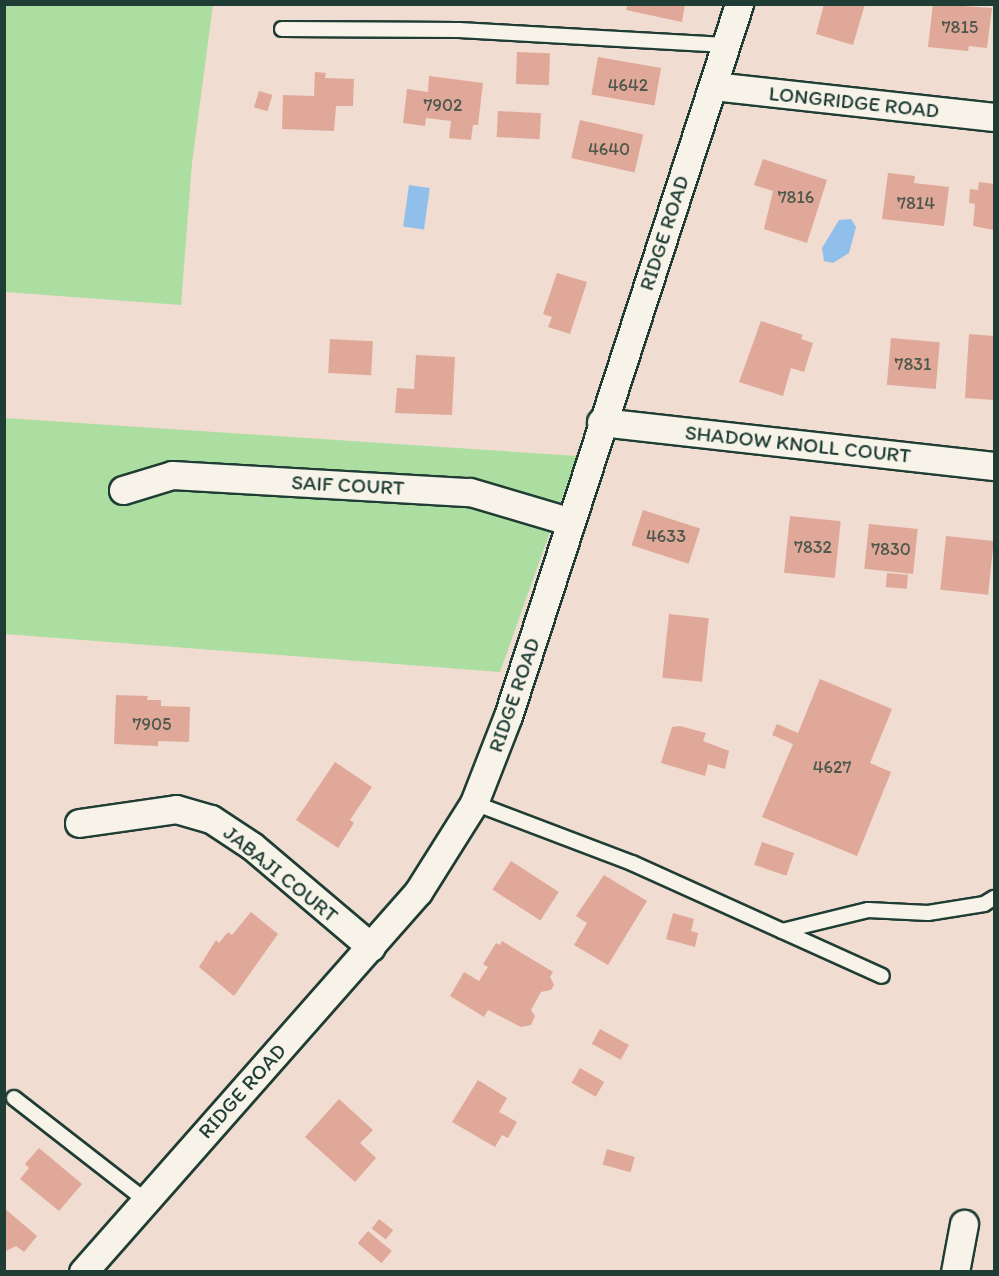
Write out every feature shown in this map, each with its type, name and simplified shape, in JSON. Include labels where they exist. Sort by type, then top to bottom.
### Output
[{"type":"street","name":"RIDGE ROAD","points":[[83,1272],[371,947],[429,876],[474,803],[508,716],[601,422],[739,4]]},
{"type":"street","name":"LONGRIDGE ROAD","points":[[712,86],[994,117]]},
{"type":"street","name":"SHADOW KNOLL COURT","points":[[601,422],[994,466]]},
{"type":"street","name":"SAIF COURT","points":[[123,490],[172,475],[470,492],[571,522]]},
{"type":"street","name":"JABAJI COURT","points":[[79,824],[143,811],[176,809],[211,819],[252,846],[371,947]]},
{"type":"street","points":[[955,1272],[964,1224]]},
{"type":"lane","points":[[282,29],[459,30],[726,45]]},
{"type":"lane","points":[[474,803],[632,863],[882,976]]},
{"type":"lane","points":[[782,931],[867,910],[928,913],[984,904],[994,898]]},
{"type":"lane","points":[[14,1098],[145,1200]]},
{"type":"green space","points":[[4,5],[213,5],[192,163],[181,305],[5,292]]},
{"type":"green space","points":[[4,418],[577,456],[500,672],[5,634]]},
{"type":"water","points":[[409,185],[430,188],[424,230],[403,227]]},
{"type":"water","points":[[851,219],[856,227],[849,253],[833,263],[824,261],[822,248],[839,220]]},
{"type":"building","points":[[628,4],[685,4],[682,22],[626,10]]},
{"type":"building","points":[[824,4],[865,4],[853,45],[816,34]]},
{"type":"building","points":[[933,4],[992,8],[987,48],[969,46],[968,51],[928,47]]},
{"type":"building","points":[[517,52],[550,53],[549,85],[516,84]]},
{"type":"building","points":[[598,57],[661,68],[654,106],[591,94]]},
{"type":"building","points":[[315,72],[326,73],[325,78],[354,79],[353,106],[336,106],[334,131],[282,129],[283,95],[314,96]]},
{"type":"building","points":[[429,76],[483,83],[478,125],[473,125],[471,140],[449,138],[451,121],[426,118],[425,126],[403,123],[407,89],[428,92]]},
{"type":"building","points":[[259,91],[272,95],[267,111],[254,107]]},
{"type":"building","points":[[498,111],[541,113],[540,139],[497,137]]},
{"type":"building","points":[[580,120],[643,135],[635,173],[571,158]]},
{"type":"building","points":[[763,159],[827,180],[807,243],[764,229],[773,191],[754,185]]},
{"type":"building","points":[[888,173],[915,176],[914,183],[949,187],[944,226],[882,219]]},
{"type":"building","points":[[979,182],[994,184],[994,230],[973,226],[975,204],[969,203],[970,189],[978,190]]},
{"type":"building","points":[[557,273],[587,282],[570,334],[548,327],[552,317],[543,314]]},
{"type":"building","points":[[761,321],[803,335],[801,339],[813,343],[804,372],[791,368],[783,396],[739,382]]},
{"type":"building","points":[[969,334],[994,336],[994,400],[965,398]]},
{"type":"building","points":[[891,338],[940,342],[936,389],[887,385]]},
{"type":"building","points":[[330,339],[373,341],[371,375],[328,373]]},
{"type":"building","points":[[416,355],[455,357],[452,415],[395,413],[397,388],[414,389]]},
{"type":"building","points":[[643,510],[700,529],[689,564],[632,545]]},
{"type":"building","points":[[790,516],[841,521],[835,578],[784,573]]},
{"type":"building","points":[[869,524],[918,529],[913,574],[864,569]]},
{"type":"building","points":[[946,536],[994,541],[988,595],[940,590]]},
{"type":"building","points":[[887,573],[908,575],[907,589],[886,587]]},
{"type":"building","points":[[669,614],[709,618],[702,682],[662,678]]},
{"type":"building","points":[[820,679],[892,709],[870,763],[891,772],[857,856],[762,817],[793,744],[772,735],[777,724],[798,733]]},
{"type":"building","points":[[116,695],[148,696],[147,700],[161,700],[161,706],[190,707],[189,742],[158,741],[158,746],[114,744]]},
{"type":"building","points":[[680,726],[706,733],[703,741],[729,751],[725,769],[708,764],[705,776],[661,763],[672,727]]},
{"type":"building","points":[[335,762],[372,787],[350,820],[354,823],[338,848],[296,820]]},
{"type":"building","points":[[762,842],[794,853],[786,876],[754,865]]},
{"type":"building","points":[[511,861],[559,892],[540,921],[492,890]]},
{"type":"building","points":[[604,875],[647,901],[608,965],[574,945],[587,923],[576,916]]},
{"type":"building","points":[[251,912],[278,934],[234,996],[199,967],[216,940],[219,943],[228,932],[232,935]]},
{"type":"building","points":[[673,913],[694,919],[691,931],[698,933],[695,947],[666,939]]},
{"type":"building","points":[[502,941],[553,972],[550,977],[554,985],[551,990],[541,992],[531,1010],[535,1016],[531,1025],[521,1027],[488,1010],[484,1017],[450,996],[464,972],[479,981],[488,967],[483,964],[496,943],[500,945]]},
{"type":"building","points":[[600,1029],[629,1045],[621,1060],[592,1044]]},
{"type":"building","points":[[580,1068],[604,1082],[596,1097],[572,1083]]},
{"type":"building","points":[[478,1080],[507,1098],[499,1112],[517,1122],[508,1138],[502,1135],[495,1147],[452,1122]]},
{"type":"building","points":[[339,1099],[373,1130],[360,1143],[376,1158],[355,1182],[305,1137]]},
{"type":"building","points":[[39,1148],[82,1184],[59,1211],[20,1179],[29,1168],[25,1164]]},
{"type":"building","points":[[607,1149],[635,1157],[630,1172],[603,1164]]},
{"type":"building","points":[[4,1208],[37,1236],[24,1252],[16,1246],[4,1252]]},
{"type":"building","points":[[379,1219],[393,1230],[386,1240],[372,1228]]},
{"type":"building","points":[[368,1231],[392,1251],[381,1263],[358,1243]]}]
